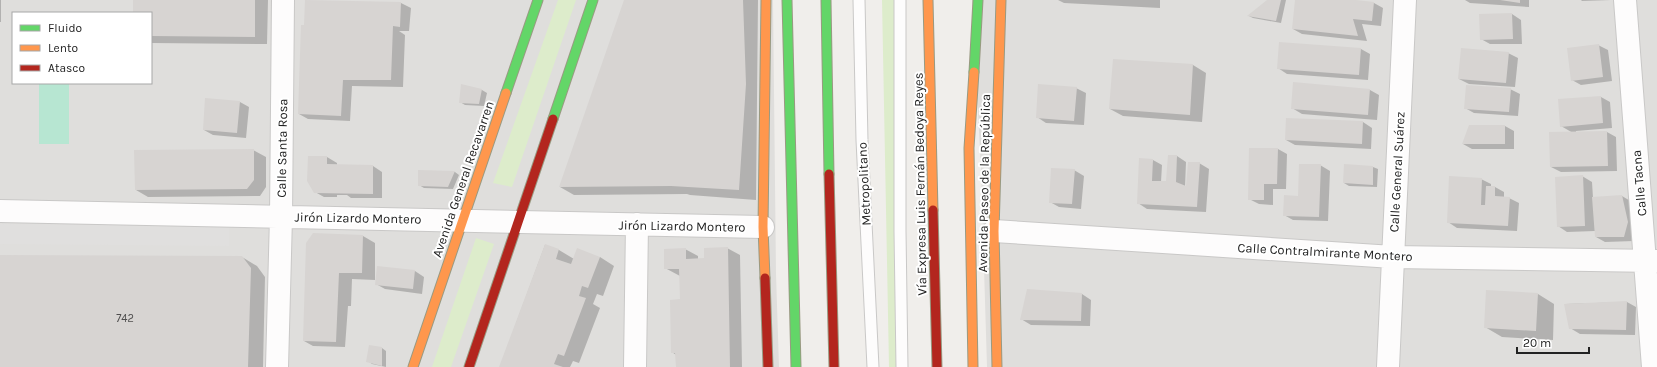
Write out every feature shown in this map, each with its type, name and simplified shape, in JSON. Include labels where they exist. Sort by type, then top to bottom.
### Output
[{"type":"main road","name":"Avenida General Recavarren","points":[[413,367],[538,0]]},
{"type":"main road","points":[[469,367],[593,0]]},
{"type":"main road","points":[[766,0],[763,228],[768,367]]},
{"type":"main road","points":[[788,0],[796,367]]},
{"type":"main road","points":[[826,0],[829,198],[834,367]]},
{"type":"main road","name":"Vía Expresa Luis Fernán Bedoya Reyes","points":[[928,0],[937,367]]},
{"type":"main road","points":[[974,367],[968,148],[978,0]]},
{"type":"main road","name":"Avenida Paseo de la República","points":[[997,367],[994,231],[1001,0]]},
{"type":"street","name":"Calle Santa Rosa","points":[[277,367],[281,217],[283,0]]},
{"type":"street","name":"Calle General Suárez","points":[[1388,367],[1405,0]]},
{"type":"street","name":"Calle Tacna","points":[[1624,0],[1651,261],[1653,367]]},
{"type":"street","name":"Jirón Lizardo Montero","points":[[0,211],[763,228]]},
{"type":"street","points":[[635,367],[637,224]]},
{"type":"street","name":"Calle Contralmirante Montero","points":[[994,231],[1393,257],[1651,261]]},
{"type":"lane","name":"Metropolitano","points":[[859,0],[862,140],[873,367]]},
{"type":"lane","points":[[900,0],[900,231],[902,367]]},
{"type":"shaded area","points":[[0,0],[773,0],[776,274],[779,367],[0,367]]},
{"type":"shaded area","points":[[972,0],[1657,0],[1657,367],[987,367],[981,169]]},
{"type":"shaded area","points":[[0,224],[229,226],[229,246],[0,244]]},
{"type":"green space","points":[[558,0],[576,0],[512,187],[493,183]]},
{"type":"green space","points":[[882,0],[897,0],[903,367],[889,367]]},
{"type":"green space","points":[[39,84],[69,84],[69,144],[39,144]]},
{"type":"green space","points":[[476,238],[494,244],[451,367],[432,367]]},
{"type":"building","points":[[133,0],[255,0],[255,37],[152,36],[152,12],[133,12]]},
{"type":"building","points":[[305,0],[401,2],[400,27],[393,26],[391,80],[343,80],[341,116],[298,114],[301,25],[304,25]]},
{"type":"building","points":[[624,0],[743,0],[746,84],[739,190],[671,186],[559,187]]},
{"type":"building","points":[[1267,0],[1281,0],[1276,21],[1247,16]]},
{"type":"building","points":[[1295,0],[1356,0],[1374,2],[1372,21],[1353,19],[1358,36],[1292,29]]},
{"type":"building","points":[[1500,0],[1520,0],[1520,3]]},
{"type":"building","points":[[1512,13],[1513,39],[1480,40],[1479,14]]},
{"type":"building","points":[[1279,42],[1361,48],[1359,75],[1277,69]]},
{"type":"building","points":[[1599,44],[1603,77],[1571,81],[1567,48]]},
{"type":"building","points":[[1461,48],[1509,52],[1506,83],[1458,79]]},
{"type":"building","points":[[1113,59],[1193,64],[1190,115],[1109,109]]},
{"type":"building","points":[[1293,82],[1370,89],[1368,115],[1291,109]]},
{"type":"building","points":[[461,84],[482,89],[479,104],[459,103]]},
{"type":"building","points":[[1038,84],[1077,87],[1074,121],[1036,118]]},
{"type":"building","points":[[1466,85],[1511,88],[1509,112],[1464,109]]},
{"type":"building","points":[[1601,96],[1603,123],[1560,127],[1558,99]]},
{"type":"building","points":[[205,98],[240,101],[237,133],[203,130]]},
{"type":"building","points":[[1286,118],[1363,121],[1362,144],[1285,140]]},
{"type":"building","points":[[1469,125],[1505,125],[1505,144],[1462,144]]},
{"type":"building","points":[[1607,131],[1608,166],[1550,167],[1549,132]]},
{"type":"building","points":[[1249,148],[1278,148],[1277,184],[1264,184],[1264,200],[1248,200]]},
{"type":"building","points":[[254,149],[254,180],[247,189],[135,190],[134,150]]},
{"type":"building","points":[[1168,155],[1177,155],[1176,182],[1186,186],[1188,162],[1200,162],[1197,207],[1137,204],[1139,158],[1153,159],[1152,181],[1166,181]]},
{"type":"building","points":[[308,156],[327,156],[327,164],[373,165],[373,194],[314,193],[307,181]]},
{"type":"building","points":[[1299,164],[1321,164],[1319,217],[1283,216],[1284,195],[1298,196]]},
{"type":"building","points":[[1344,164],[1373,166],[1373,185],[1343,183]]},
{"type":"building","points":[[1051,168],[1075,169],[1072,204],[1049,203]]},
{"type":"building","points":[[418,170],[455,171],[448,187],[418,186]]},
{"type":"building","points":[[1583,175],[1585,226],[1557,227],[1555,177]]},
{"type":"building","points":[[1449,176],[1482,178],[1481,205],[1485,205],[1486,186],[1495,186],[1495,196],[1510,197],[1508,226],[1447,223]]},
{"type":"building","points":[[1622,195],[1628,222],[1624,237],[1595,237],[1592,197]]},
{"type":"building","points":[[313,233],[363,235],[362,273],[339,273],[336,342],[303,341],[306,243]]},
{"type":"building","points":[[545,244],[559,249],[556,259],[571,264],[577,248],[600,257],[588,288],[582,286],[579,296],[586,298],[564,356],[558,354],[554,364],[563,367],[499,367]]},
{"type":"building","points":[[728,247],[730,367],[676,367],[675,353],[671,353],[670,300],[680,299],[679,269],[664,269],[664,249],[686,248],[686,259],[704,258],[704,248]]},
{"type":"building","points":[[0,255],[242,256],[251,268],[248,367],[0,367]]},
{"type":"building","points":[[377,266],[415,270],[413,289],[375,285]]},
{"type":"building","points":[[1027,289],[1082,293],[1081,321],[1020,320]]},
{"type":"building","points":[[1486,290],[1538,293],[1536,331],[1484,328]]},
{"type":"building","points":[[1627,301],[1626,330],[1569,329],[1564,304]]},
{"type":"building","points":[[369,345],[382,347],[382,366],[366,362]]},
{"type":"traffic: fast","points":[[506,93],[538,0]]},
{"type":"traffic: fast","points":[[553,119],[593,0]]},
{"type":"traffic: fast","points":[[787,0],[796,367]]},
{"type":"traffic: fast","points":[[826,0],[829,174]]},
{"type":"traffic: fast","points":[[974,72],[978,0]]},
{"type":"traffic: slow","points":[[765,278],[763,227],[766,0]]},
{"type":"traffic: slow","points":[[928,0],[933,210]]},
{"type":"traffic: slow","points":[[997,367],[994,231],[1001,0]]},
{"type":"traffic: slow","points":[[973,367],[969,148],[974,72]]},
{"type":"traffic: slow","points":[[413,367],[506,93]]},
{"type":"traffic: jam","points":[[469,367],[553,119]]},
{"type":"traffic: jam","points":[[829,174],[834,367]]},
{"type":"traffic: jam","points":[[933,210],[937,367]]},
{"type":"traffic: jam","points":[[765,278],[768,367]]}]
